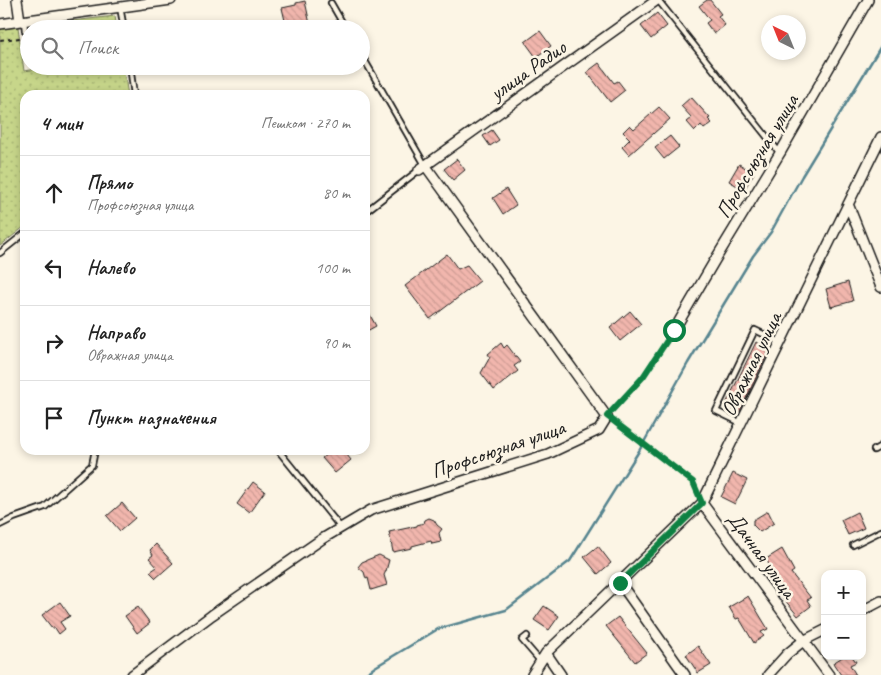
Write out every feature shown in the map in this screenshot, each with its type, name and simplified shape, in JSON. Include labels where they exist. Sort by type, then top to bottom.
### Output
[{"type":"street","points":[[17,0],[22,20]]},
{"type":"street","points":[[29,20],[171,0]]},
{"type":"street","name":"улица Радио","points":[[422,167],[658,0]]},
{"type":"street","name":"Профсоюзная улица","points":[[674,330],[780,153],[868,0]]},
{"type":"street","points":[[0,24],[20,21]]},
{"type":"street","name":"Овражная улица","points":[[532,675],[546,653],[702,503],[881,137]]},
{"type":"street","points":[[422,167],[607,416]]},
{"type":"street","points":[[848,204],[881,287]]},
{"type":"street","name":"Профсоюзная улица","points":[[132,675],[212,615],[322,539],[371,510],[548,454],[599,430],[607,416]]},
{"type":"street","name":"Дачная улица","points":[[702,503],[829,675]]},
{"type":"street","points":[[620,583],[684,675]]},
{"type":"street","points":[[866,609],[881,601]]},
{"type":"street","points":[[768,675],[787,654],[803,641],[821,632]]},
{"type":"street","points":[[546,653],[561,675]]},
{"type":"lane","points":[[658,0],[780,153]]},
{"type":"lane","points":[[331,3],[341,20]]},
{"type":"lane","points":[[120,6],[122,20]]},
{"type":"lane","points":[[370,71],[422,167],[370,208]]},
{"type":"lane","points":[[131,75],[133,90]]},
{"type":"lane","points":[[0,253],[20,237]]},
{"type":"lane","points":[[741,423],[716,411],[755,330],[781,342]]},
{"type":"lane","points":[[874,450],[881,446]]},
{"type":"lane","points":[[0,525],[44,507],[92,465],[94,455]]},
{"type":"lane","points":[[282,455],[341,528]]},
{"type":"lane","points":[[853,545],[881,531]]},
{"type":"lane","points":[[527,636],[522,640],[540,662]]},
{"type":"path","points":[[0,40],[20,38]]},
{"type":"path","points":[[674,330],[643,377],[607,416],[693,482],[702,503]]},
{"type":"green space","points":[[115,16],[116,20],[81,20]]},
{"type":"green space","points":[[18,27],[20,75],[125,75],[127,90],[20,90],[20,230],[0,246],[0,29]]},
{"type":"building","points":[[710,0],[721,14],[718,16],[725,25],[714,34],[706,23],[710,20],[699,6]]},
{"type":"building","points":[[305,1],[309,20],[285,20],[282,8],[296,5],[296,3]]},
{"type":"building","points":[[657,13],[667,26],[651,39],[641,26]]},
{"type":"building","points":[[540,31],[551,46],[536,57],[525,42]]},
{"type":"building","points":[[599,63],[614,83],[618,81],[625,90],[610,102],[587,72]]},
{"type":"building","points":[[691,97],[710,118],[708,119],[712,123],[704,129],[701,125],[695,131],[687,122],[692,118],[681,106]]},
{"type":"building","points":[[659,107],[670,119],[629,155],[622,147],[630,139],[623,132],[630,125],[634,129]]},
{"type":"building","points":[[492,130],[499,140],[490,146],[483,136]]},
{"type":"building","points":[[670,136],[679,147],[664,159],[655,148]]},
{"type":"building","points":[[457,159],[465,170],[453,180],[444,169]]},
{"type":"building","points":[[739,164],[754,173],[744,190],[729,181]]},
{"type":"building","points":[[506,189],[516,205],[503,214],[493,198]]},
{"type":"building","points":[[447,254],[458,269],[467,265],[480,281],[430,319],[405,286]]},
{"type":"building","points":[[848,282],[853,301],[831,307],[826,289]]},
{"type":"building","points":[[630,311],[641,324],[620,341],[610,328]]},
{"type":"building","points":[[370,315],[376,326],[370,329]]},
{"type":"building","points":[[756,342],[770,349],[739,413],[725,406]]},
{"type":"building","points":[[501,343],[504,348],[507,345],[520,362],[514,366],[518,371],[494,390],[481,373],[490,357],[488,354]]},
{"type":"building","points":[[326,455],[347,455],[351,460],[335,473],[322,458]]},
{"type":"building","points":[[733,473],[747,480],[735,504],[721,497]]},
{"type":"building","points":[[253,482],[265,491],[249,513],[237,504]]},
{"type":"building","points":[[122,503],[135,518],[120,531],[107,516]]},
{"type":"building","points":[[768,511],[774,523],[760,532],[753,525],[753,520]]},
{"type":"building","points":[[857,512],[864,528],[848,535],[841,520]]},
{"type":"building","points":[[429,518],[434,520],[442,529],[439,533],[441,542],[432,544],[431,541],[393,552],[389,532],[417,526]]},
{"type":"building","points":[[156,544],[173,563],[156,578],[150,572],[157,567],[149,558],[153,555],[150,550]]},
{"type":"building","points":[[598,546],[611,563],[598,574],[584,557]]},
{"type":"building","points":[[782,549],[794,571],[791,573],[811,598],[807,600],[811,606],[798,616],[779,593],[783,590],[766,559]]},
{"type":"building","points":[[379,555],[389,560],[384,575],[387,585],[371,590],[368,578],[366,579],[364,572],[358,567],[362,562]]},
{"type":"building","points":[[748,596],[768,629],[761,632],[764,636],[754,643],[739,618],[736,619],[729,607]]},
{"type":"building","points":[[60,602],[70,616],[60,622],[65,629],[59,634],[42,615]]},
{"type":"building","points":[[544,606],[559,616],[549,630],[534,620]]},
{"type":"building","points":[[138,607],[150,623],[137,633],[125,616]]},
{"type":"building","points":[[618,617],[647,653],[635,662],[606,626]]},
{"type":"building","points":[[698,646],[711,665],[698,673],[686,655]]},
{"type":"building","points":[[838,660],[855,660],[856,662],[850,665],[856,675],[841,675],[833,663]]},
{"type":"waterway","points":[[364,675],[438,629],[506,610],[570,561],[639,451],[688,363],[753,256],[771,232],[802,176],[881,46]]},
{"type":"route","points":[[620,583],[702,503],[693,482],[607,416],[643,377],[674,330]]}]
